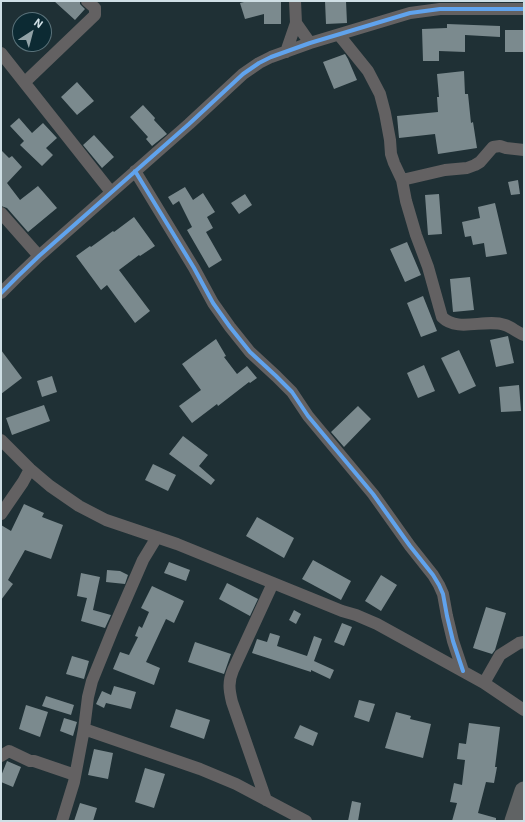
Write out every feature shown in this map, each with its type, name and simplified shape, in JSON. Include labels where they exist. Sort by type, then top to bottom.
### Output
[{"type":"main road","points":[[514,821],[524,790]]},
{"type":"street","points":[[25,82],[95,15],[95,8],[87,1]]},
{"type":"street","points":[[286,52],[296,23],[295,1]]},
{"type":"street","points":[[1,293],[39,256],[189,124],[243,74],[259,63],[271,57],[310,43],[410,13],[440,9],[524,9]]},
{"type":"street","points":[[296,23],[310,43]]},
{"type":"street","points":[[339,35],[368,71],[380,94],[394,163],[402,180],[406,201],[416,235],[428,267],[442,317],[446,321],[456,324],[488,323],[504,325],[524,334]]},
{"type":"street","points":[[1,53],[111,192]]},
{"type":"street","points":[[402,180],[445,170],[467,168],[480,162],[493,147],[500,146],[524,150]]},
{"type":"street","points":[[135,171],[213,302],[230,327],[250,352],[292,392],[308,416],[373,494],[439,584],[443,594],[453,641],[463,671]]},
{"type":"street","points":[[1,213],[39,256]]},
{"type":"street","points":[[1,440],[30,469],[50,486],[79,506],[106,520],[177,544],[377,624],[484,683],[523,708]]},
{"type":"street","points":[[1,514],[30,469]]},
{"type":"street","points":[[62,821],[75,776],[92,681],[143,560],[157,537]]},
{"type":"street","points":[[266,800],[232,702],[229,689],[230,678],[233,670],[273,583]]},
{"type":"street","points":[[484,683],[500,655],[519,643],[524,642]]},
{"type":"street","points":[[84,728],[200,769],[236,784],[306,821]]},
{"type":"street","points":[[1,756],[9,751],[30,761],[34,761],[75,776]]},
{"type":"building","points":[[54,1],[80,1],[80,4],[85,9],[75,20]]},
{"type":"building","points":[[248,1],[281,1],[281,24],[264,24],[264,14],[245,19],[240,3]]},
{"type":"building","points":[[325,1],[346,1],[347,23],[326,24]]},
{"type":"building","points":[[447,24],[500,26],[500,37],[465,35],[465,52],[439,51],[439,61],[423,61],[422,29],[447,28]]},
{"type":"building","points":[[505,30],[524,30],[524,52],[505,52]]},
{"type":"building","points":[[345,54],[357,80],[334,89],[323,62]]},
{"type":"building","points":[[464,71],[465,94],[468,94],[471,123],[473,122],[477,148],[438,154],[435,134],[399,138],[397,116],[438,112],[437,97],[439,97],[437,74]]},
{"type":"building","points":[[77,82],[94,101],[77,115],[61,97]]},
{"type":"building","points":[[143,105],[167,134],[152,146],[146,139],[148,137],[130,117]]},
{"type":"building","points":[[19,118],[32,133],[43,123],[57,138],[46,148],[53,155],[42,166],[20,145],[24,141],[10,126]]},
{"type":"building","points":[[94,135],[114,157],[102,168],[83,145]]},
{"type":"building","points":[[1,150],[9,158],[12,156],[22,167],[7,183],[20,200],[38,186],[57,208],[28,232],[7,208],[1,206]]},
{"type":"building","points":[[518,180],[520,194],[511,195],[508,182]]},
{"type":"building","points":[[185,187],[193,200],[203,193],[215,212],[207,217],[213,228],[206,232],[222,260],[209,268],[187,230],[192,227],[179,201],[173,205],[168,197]]},
{"type":"building","points":[[245,194],[252,205],[239,214],[231,203]]},
{"type":"building","points":[[439,194],[442,234],[428,235],[425,195]]},
{"type":"building","points":[[495,203],[507,254],[486,257],[484,243],[473,245],[471,236],[465,237],[462,222],[480,218],[478,207]]},
{"type":"building","points":[[134,217],[155,246],[140,256],[139,255],[119,270],[150,311],[135,323],[107,285],[101,290],[76,256],[113,231],[114,232]]},
{"type":"building","points":[[407,242],[421,275],[405,282],[390,249]]},
{"type":"building","points":[[470,277],[474,310],[453,312],[450,279]]},
{"type":"building","points":[[423,296],[437,331],[421,337],[407,303]]},
{"type":"building","points":[[508,336],[514,363],[496,367],[490,340]]},
{"type":"building","points":[[216,339],[226,356],[224,357],[237,374],[247,366],[257,378],[250,383],[249,382],[218,406],[217,404],[192,423],[179,406],[201,390],[182,364]]},
{"type":"building","points":[[1,350],[22,378],[1,394]]},
{"type":"building","points":[[459,350],[476,386],[459,394],[441,358]]},
{"type":"building","points":[[424,365],[435,391],[418,398],[407,373]]},
{"type":"building","points":[[52,376],[57,392],[42,397],[37,381]]},
{"type":"building","points":[[519,385],[521,411],[501,412],[499,387]]},
{"type":"building","points":[[44,405],[50,421],[12,435],[6,418]]},
{"type":"building","points":[[358,406],[371,419],[344,447],[331,432]]},
{"type":"building","points":[[183,436],[208,455],[199,466],[215,480],[211,485],[169,454]]},
{"type":"building","points":[[153,464],[176,475],[168,491],[145,480]]},
{"type":"building","points":[[24,504],[44,513],[42,517],[63,525],[51,559],[25,550],[8,580],[13,584],[1,600],[1,525],[11,531]]},
{"type":"building","points":[[257,517],[294,538],[284,558],[246,536]]},
{"type":"building","points":[[313,560],[351,581],[341,600],[302,579]]},
{"type":"building","points":[[169,562],[190,570],[186,581],[164,573]]},
{"type":"building","points":[[107,570],[120,571],[128,575],[125,584],[106,582]]},
{"type":"building","points":[[81,573],[100,577],[93,610],[111,615],[105,628],[81,621],[87,598],[77,596]]},
{"type":"building","points":[[381,575],[397,585],[381,611],[365,601]]},
{"type":"building","points":[[227,583],[258,599],[250,616],[219,599]]},
{"type":"building","points":[[152,586],[184,601],[174,623],[166,619],[146,662],[160,668],[154,685],[113,669],[120,652],[129,655],[138,637],[135,636],[139,626],[142,628],[149,612],[141,608]]},
{"type":"building","points":[[486,607],[506,613],[495,650],[492,654],[473,648]]},
{"type":"building","points":[[294,610],[301,614],[296,624],[289,620]]},
{"type":"building","points":[[342,623],[352,627],[344,646],[334,642]]},
{"type":"building","points":[[270,633],[280,636],[277,646],[307,656],[314,636],[322,639],[314,661],[334,670],[330,679],[311,670],[311,672],[252,653],[257,639],[267,642]]},
{"type":"building","points":[[195,642],[231,654],[224,674],[188,662]]},
{"type":"building","points":[[72,656],[89,661],[84,679],[66,674]]},
{"type":"building","points":[[114,686],[136,692],[131,709],[106,703],[104,708],[96,704],[102,691],[111,695]]},
{"type":"building","points":[[46,696],[74,705],[71,715],[42,706]]},
{"type":"building","points":[[359,700],[375,704],[369,722],[354,717]]},
{"type":"building","points":[[26,705],[48,712],[40,737],[19,729]]},
{"type":"building","points":[[176,709],[210,720],[204,739],[170,727]]},
{"type":"building","points":[[396,712],[411,716],[410,719],[431,724],[423,758],[385,748]]},
{"type":"building","points":[[64,718],[77,722],[73,736],[60,731]]},
{"type":"building","points":[[469,723],[500,727],[495,767],[497,767],[494,783],[486,782],[478,813],[496,818],[496,821],[452,821],[457,803],[450,802],[454,783],[462,785],[465,760],[457,759],[459,743],[466,744]]},
{"type":"building","points":[[300,725],[318,733],[313,746],[294,738]]},
{"type":"building","points":[[94,749],[113,753],[108,779],[88,775]]},
{"type":"building","points":[[7,761],[21,767],[13,787],[1,782],[1,776]]},
{"type":"building","points":[[145,768],[165,774],[154,808],[135,802]]},
{"type":"building","points":[[352,801],[361,803],[358,821],[348,821]]},
{"type":"building","points":[[80,803],[97,808],[93,821],[74,821]]},
{"type":"cycle path","points":[[1,293],[39,256],[189,124],[243,74],[259,63],[271,57],[310,43],[410,13],[440,9],[524,9]]},
{"type":"cycle path","points":[[135,171],[194,268],[213,303],[230,327],[250,352],[292,392],[308,416],[373,494],[410,546],[433,575],[443,594],[453,641],[463,671]]}]
